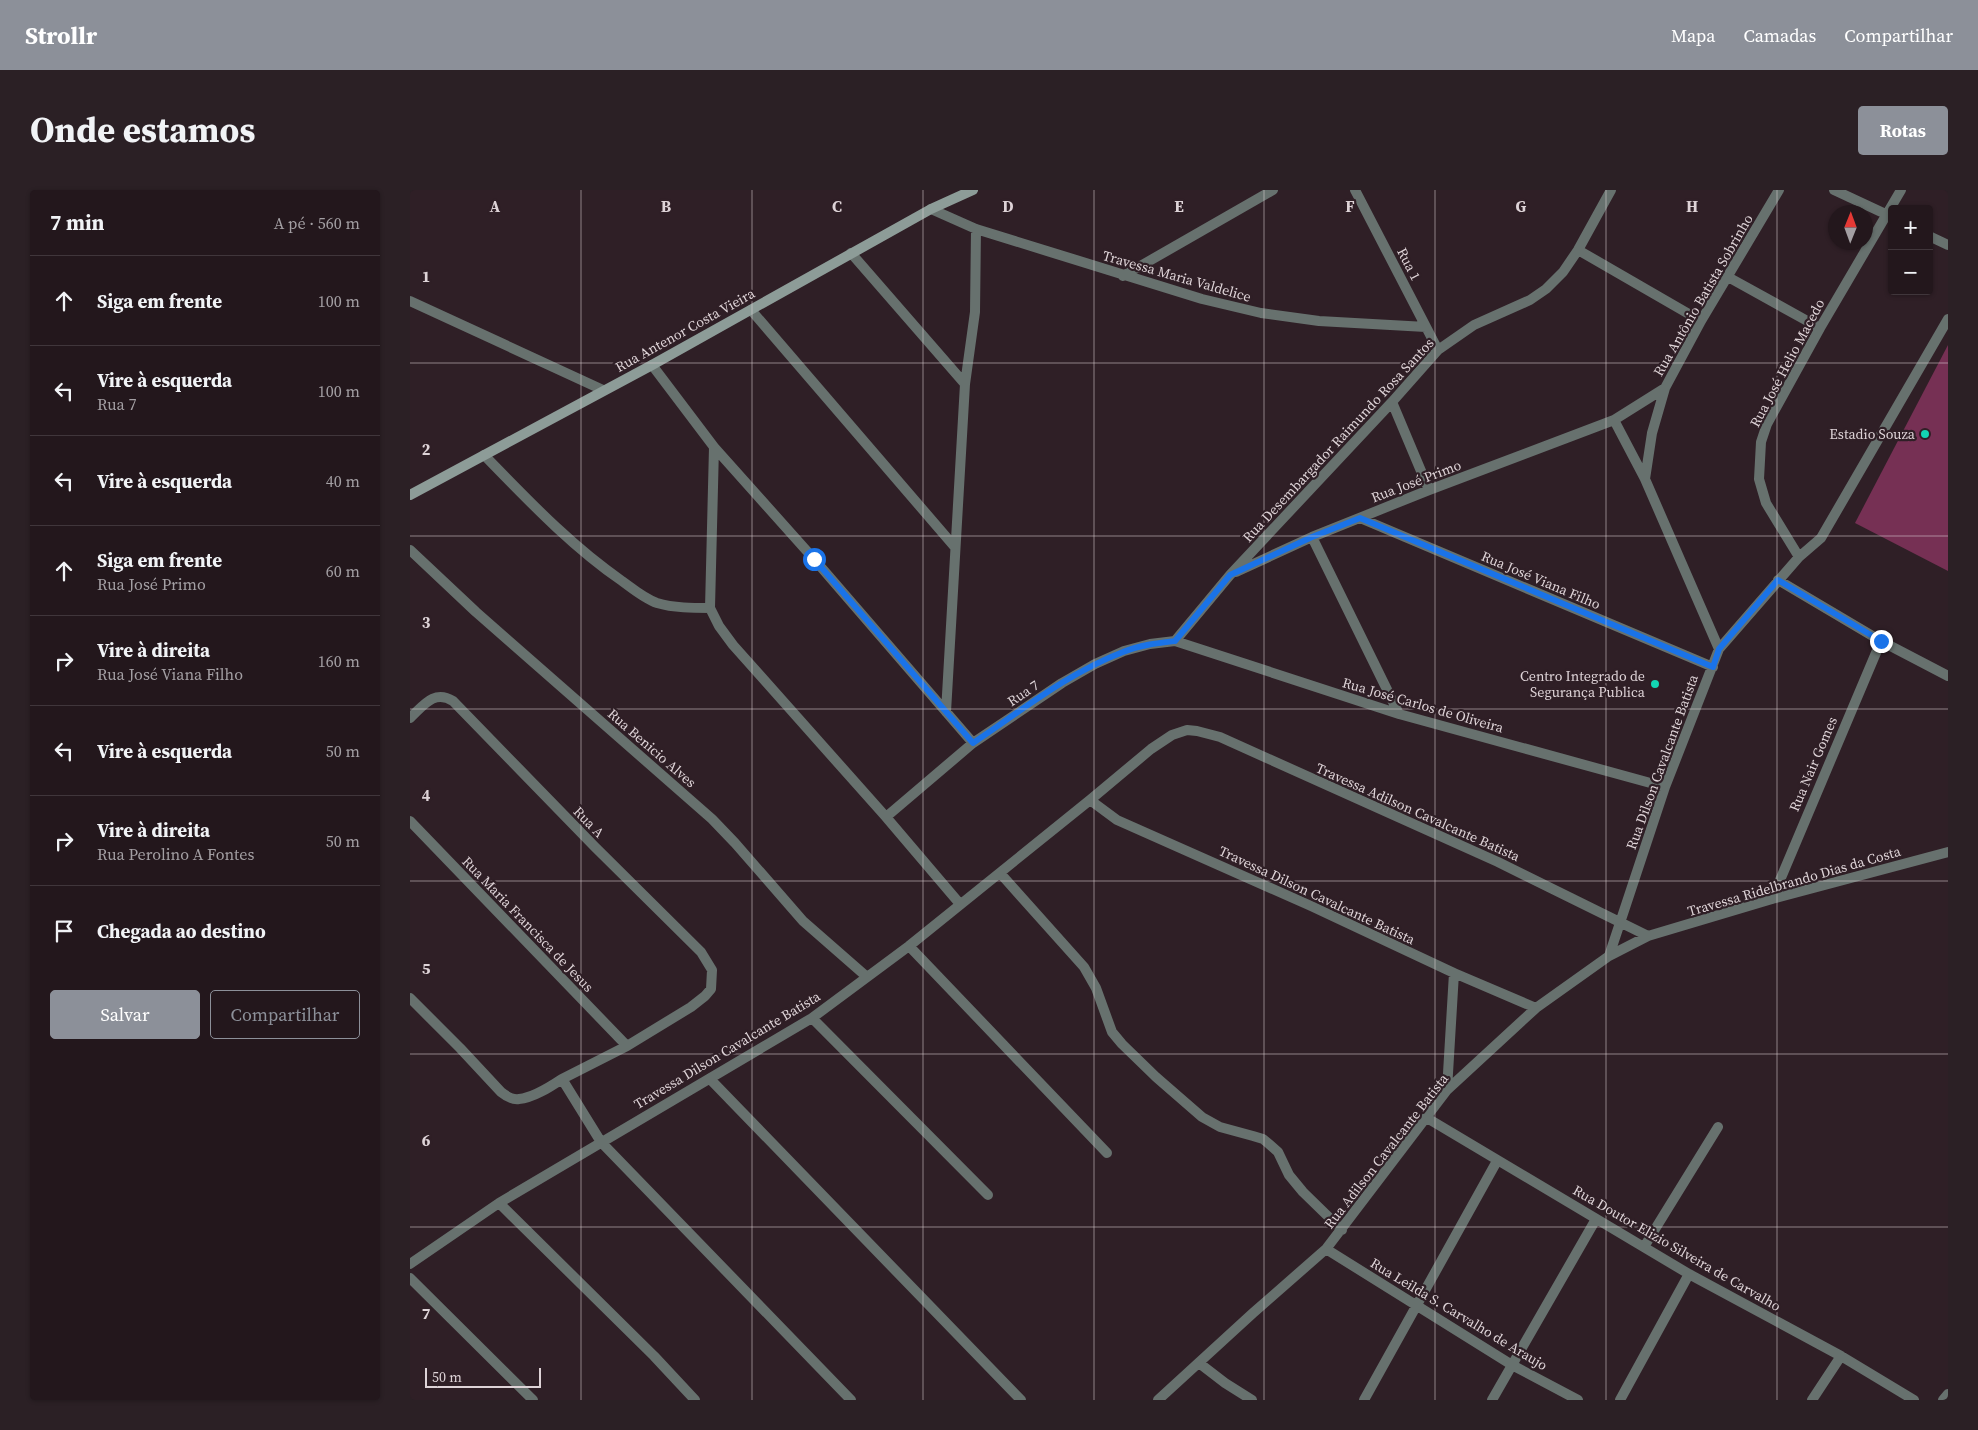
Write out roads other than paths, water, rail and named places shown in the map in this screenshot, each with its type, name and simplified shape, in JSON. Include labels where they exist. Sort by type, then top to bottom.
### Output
[{"type":"main road","name":"Rua Antenor Costa Vieira","points":[[410,495],[652,365],[931,209],[973,190]]},
{"type":"street","points":[[1123,276],[1273,190]]},
{"type":"street","name":"Rua 1","points":[[1356,190],[1438,350]]},
{"type":"street","name":"Rua Desembargador Raimundo Rosa Santos","points":[[1175,641],[1230,575],[1392,402],[1438,350],[1474,325],[1530,300],[1546,289],[1563,272],[1578,250],[1610,190]]},
{"type":"street","name":"Rua Antônio Batista Sobrinho","points":[[1645,479],[1652,433],[1665,388],[1701,322],[1780,190]]},
{"type":"street","points":[[1834,190],[1888,215]]},
{"type":"street","name":"Rua José Helio Macedo","points":[[1895,205],[1901,190]]},
{"type":"street","name":"Travessa Maria Valdelice","points":[[931,209],[976,229],[1202,299],[1261,313],[1318,321],[1426,327]]},
{"type":"street","name":"Rua José Helio Macedo","points":[[1798,558],[1766,503],[1759,478],[1761,442],[1767,424],[1820,328],[1888,219]]},
{"type":"street","points":[[946,712],[954,546],[965,384],[975,312],[976,229]]},
{"type":"street","points":[[1933,238],[1948,245]]},
{"type":"street","points":[[1578,250],[1701,322]]},
{"type":"street","points":[[851,253],[965,384]]},
{"type":"street","points":[[1728,277],[1820,328]]},
{"type":"street","points":[[410,301],[603,390]]},
{"type":"street","points":[[751,310],[954,546]]},
{"type":"street","name":"Rua Dilson Cavalcante Batista","points":[[1609,956],[1665,787],[1719,649],[1778,580],[1798,558],[1821,538],[1830,526],[1948,319]]},
{"type":"street","points":[[652,365],[714,447],[814,559],[973,743]]},
{"type":"street","name":"Rua José Primo","points":[[1230,575],[1312,537],[1429,490],[1614,420],[1665,388]]},
{"type":"street","points":[[1392,402],[1429,490]]},
{"type":"street","points":[[1614,420],[1645,479],[1719,649]]},
{"type":"street","points":[[714,447],[710,608],[719,626],[733,645],[886,817],[960,904]]},
{"type":"street","points":[[484,455],[573,545],[643,596],[656,603],[693,608],[710,608]]},
{"type":"street","name":"Rua José Viana Filho","points":[[1360,518],[1713,667]]},
{"type":"street","points":[[1312,537],[1399,714]]},
{"type":"street","name":"Rua Benicio Alves","points":[[410,550],[476,612],[712,819],[803,921],[867,976]]},
{"type":"street","points":[[1778,580],[1881,641],[1948,676]]},
{"type":"street","name":"Rua José Carlos de Oliveira","points":[[1175,641],[1399,714],[1665,787]]},
{"type":"street","name":"Rua 7","points":[[886,817],[973,743],[1062,683],[1094,664],[1124,651],[1150,644],[1175,641]]},
{"type":"street","name":"Rua Nair Gomes","points":[[1772,899],[1881,641]]},
{"type":"street","name":"Rua A","points":[[410,718],[426,702],[436,697],[446,696],[453,701],[595,847],[701,952],[712,970],[711,989],[691,1007],[627,1046]]},
{"type":"street","name":"Travessa Adilson Cavalcante Batista","points":[[1172,735],[1187,730],[1197,730],[1220,737],[1489,858],[1648,936]]},
{"type":"street","name":"Travessa Dilson Cavalcante Batista","points":[[410,1264],[499,1203],[812,1018],[909,946],[1090,800],[1151,748],[1172,735]]},
{"type":"street","name":"Travessa Dilson Cavalcante Batista","points":[[1090,800],[1117,820],[1311,906],[1454,973],[1536,1008]]},
{"type":"street","name":"Rua Maria Francisca de Jesus","points":[[410,821],[627,1046]]},
{"type":"street","name":"Travessa Ridelbrando Dias da Costa","points":[[1648,936],[1772,899],[1948,852]]},
{"type":"street","points":[[1000,873],[1084,967],[1096,988],[1112,1032],[1122,1044],[1156,1077],[1202,1116],[1220,1127],[1263,1139],[1269,1144],[1278,1152],[1289,1175],[1303,1192],[1342,1230]]},
{"type":"street","name":"Rua Adilson Cavalcante Batista","points":[[1158,1400],[1326,1249],[1447,1090],[1536,1008],[1609,956],[1648,936]]},
{"type":"street","points":[[909,946],[1107,1154]]},
{"type":"street","points":[[1447,1090],[1454,973]]},
{"type":"street","points":[[410,998],[460,1048],[500,1092],[509,1098],[519,1100],[530,1096],[627,1046]]},
{"type":"street","points":[[812,1018],[988,1195]]},
{"type":"street","points":[[562,1079],[600,1142],[851,1400]]},
{"type":"street","points":[[710,1079],[1021,1400]]},
{"type":"street","name":"Rua Doutor Elizio Silveira de Carvalho","points":[[1427,1118],[1689,1274],[1842,1356],[1914,1400]]},
{"type":"street","points":[[1644,1247],[1718,1127]]},
{"type":"street","points":[[1364,1400],[1497,1160]]},
{"type":"street","points":[[499,1203],[654,1356],[695,1400]]},
{"type":"street","points":[[1492,1400],[1596,1219]]},
{"type":"street","name":"Rua Leilda S. Carvalho de Araujo","points":[[1326,1249],[1512,1365],[1578,1400]]},
{"type":"street","points":[[1620,1400],[1689,1274]]},
{"type":"street","points":[[410,1278],[533,1400]]},
{"type":"street","points":[[1812,1400],[1842,1356]]},
{"type":"street","points":[[1199,1363],[1225,1383],[1252,1400]]},
{"type":"street","points":[[1943,1400],[1948,1394]]},
{"type":"place","name":"Estadio Souza","points":[[1925,434]]},
{"type":"place","name":"Centro Integrado de Segurança Publica","points":[[1655,684]]}]
